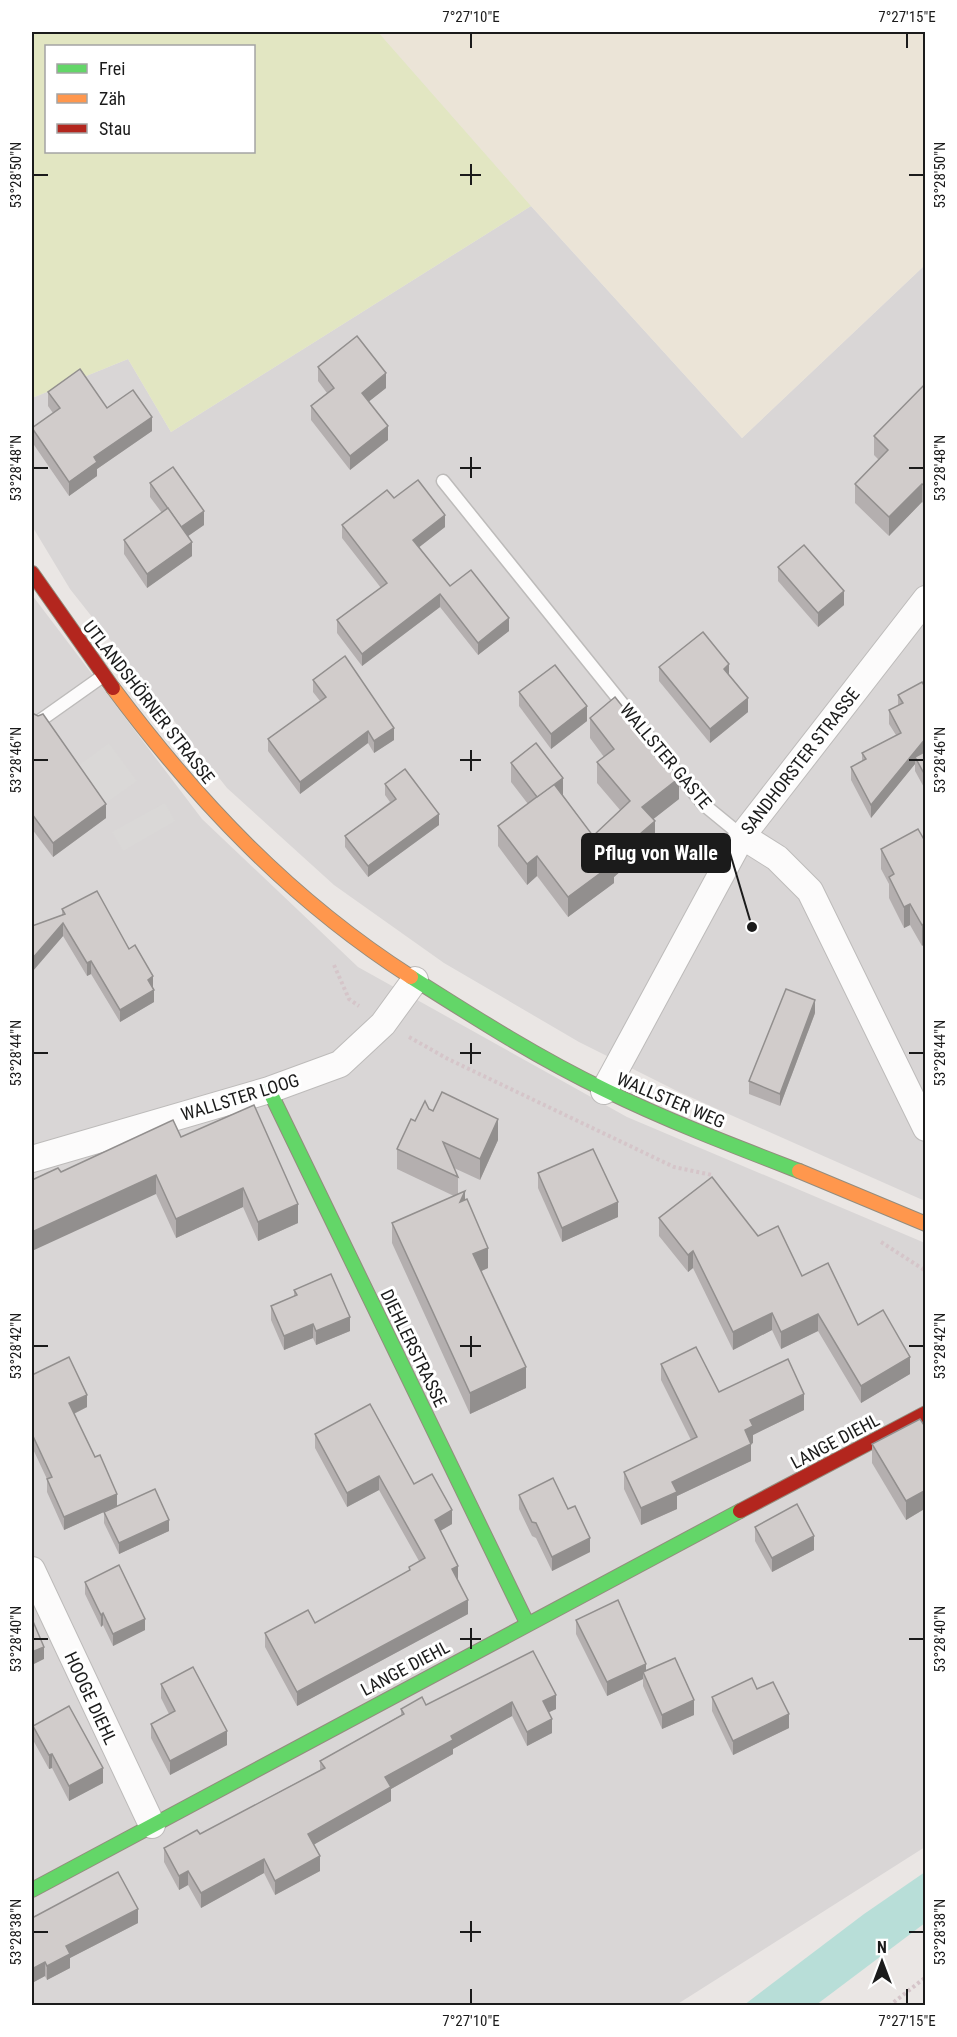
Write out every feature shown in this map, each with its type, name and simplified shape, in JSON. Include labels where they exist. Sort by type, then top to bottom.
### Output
[{"type":"street","name":"UTLANDSHÖRNER STRASSE","points":[[32,573],[150,738],[207,806],[272,871],[351,935],[415,980]]},
{"type":"street","name":"SANDHORSTER STRASSE","points":[[604,1091],[742,836],[926,600]]},
{"type":"street","name":"WALLSTER GASTE","points":[[742,836],[777,858],[810,891],[926,1128]]},
{"type":"street","name":"WALLSTER LOOG","points":[[32,1160],[269,1090],[340,1064],[383,1024],[415,980]]},
{"type":"street","name":"WALLSTER WEG","points":[[415,980],[604,1091],[689,1129],[885,1205],[926,1224]]},
{"type":"street","name":"DIEHLERSTRASSE","points":[[269,1090],[527,1623]]},
{"type":"street","name":"LANGE DIEHL","points":[[32,1890],[527,1623],[926,1413]]},
{"type":"street","name":"HOOGE DIEHL","points":[[32,1570],[152,1825]]},
{"type":"lane","name":"WALLSTER GASTE","points":[[443,481],[703,804],[742,836]]},
{"type":"lane","points":[[38,722],[104,675]]},
{"type":"path","points":[[383,1024],[448,1059],[664,1162],[718,1176]]},
{"type":"path","points":[[874,1238],[926,1271]]},
{"type":"path","points":[[889,2006],[926,1977]]},
{"type":"shaded area","points":[[378,32],[925,32],[925,265],[742,438],[531,206]]},
{"type":"shaded area","points":[[531,206],[742,438],[925,265],[925,1201],[679,1092],[579,1042],[444,963],[334,885],[227,788],[70,589],[32,526],[32,398],[128,359],[171,432]]},
{"type":"shaded area","points":[[32,595],[202,819],[358,967],[627,1117],[925,1243],[925,1847],[676,2005],[32,2005]]},
{"type":"shaded area","points":[[109,743],[137,781],[99,808],[71,771]]},
{"type":"shaded area","points":[[165,803],[175,821],[123,851],[112,832]]},
{"type":"green space","points":[[32,32],[378,32],[531,206],[171,432],[128,359],[32,398]]},
{"type":"water","points":[[925,1872],[925,1923],[816,2005],[744,2005],[864,1914]]},
{"type":"building","points":[[357,336],[386,373],[362,393],[388,426],[350,456],[311,406],[334,388],[318,367]]},
{"type":"building","points":[[80,369],[107,408],[133,390],[152,417],[94,457],[97,462],[69,482],[32,428],[60,408],[48,392]]},
{"type":"building","points":[[926,383],[926,487],[922,484],[889,517],[855,484],[888,450],[874,436]]},
{"type":"building","points":[[173,467],[204,511],[181,527],[150,483]]},
{"type":"building","points":[[418,480],[445,515],[413,540],[450,586],[471,570],[509,618],[478,643],[440,594],[362,654],[337,620],[387,583],[342,525],[387,490],[394,498]]},
{"type":"building","points":[[168,508],[192,542],[147,574],[124,540]]},
{"type":"building","points":[[804,545],[844,591],[818,613],[778,567]]},
{"type":"building","points":[[703,632],[729,664],[724,669],[748,698],[710,729],[659,667]]},
{"type":"building","points":[[345,656],[394,728],[374,741],[368,731],[300,782],[268,739],[326,697],[313,680]]},
{"type":"building","points":[[555,665],[587,706],[551,734],[519,692]]},
{"type":"building","points":[[922,682],[926,689],[926,738],[871,805],[851,767],[866,759],[862,753],[901,733],[889,710],[903,703],[898,695]]},
{"type":"building","points":[[615,697],[679,778],[642,807],[655,821],[611,859],[614,863],[568,897],[537,856],[527,864],[498,826],[554,784],[593,836],[630,801],[597,762],[614,749],[590,718]]},
{"type":"building","points":[[32,713],[38,716],[43,714],[106,804],[53,843],[32,814]]},
{"type":"building","points":[[536,743],[563,778],[537,797],[511,763]]},
{"type":"building","points":[[926,751],[926,777],[915,757]]},
{"type":"building","points":[[405,769],[439,814],[368,866],[345,836],[396,799],[385,784]]},
{"type":"building","points":[[918,829],[926,843],[926,923],[922,925],[910,904],[904,907],[889,877],[894,874],[881,849]]},
{"type":"building","points":[[97,891],[129,949],[135,945],[153,976],[148,980],[154,990],[120,1010],[91,961],[87,963],[63,923],[32,959],[32,926],[65,914],[62,909]]},
{"type":"building","points":[[786,989],[815,1000],[780,1094],[749,1081]]},
{"type":"building","points":[[442,1092],[498,1119],[480,1159],[443,1142],[458,1177],[397,1149],[411,1119],[415,1121],[425,1101],[429,1109],[433,1111]]},
{"type":"building","points":[[254,1105],[298,1204],[258,1222],[243,1188],[176,1219],[156,1175],[32,1232],[32,1180],[58,1168],[61,1172],[173,1120],[181,1137]]},
{"type":"building","points":[[593,1149],[618,1202],[562,1228],[538,1173]]},
{"type":"building","points":[[712,1177],[758,1236],[778,1226],[802,1276],[828,1263],[858,1325],[883,1310],[910,1357],[861,1386],[818,1314],[781,1332],[772,1313],[733,1332],[693,1251],[688,1255],[659,1218]]},
{"type":"building","points":[[465,1191],[460,1202],[467,1199],[488,1248],[473,1254],[526,1367],[470,1393],[392,1223]]},
{"type":"building","points":[[331,1274],[350,1317],[316,1331],[313,1324],[284,1336],[271,1306],[297,1295],[294,1290]]},
{"type":"building","points":[[696,1347],[719,1392],[788,1359],[804,1394],[750,1420],[753,1426],[745,1430],[751,1444],[672,1482],[677,1492],[641,1508],[624,1472],[697,1437],[661,1364]]},
{"type":"building","points":[[69,1357],[87,1395],[69,1403],[95,1457],[100,1455],[117,1494],[64,1517],[47,1479],[52,1477],[32,1434],[32,1375]]},
{"type":"building","points":[[370,1404],[414,1484],[432,1474],[452,1510],[435,1520],[458,1566],[452,1569],[468,1600],[297,1692],[265,1633],[308,1610],[315,1623],[410,1570],[409,1567],[425,1558],[379,1476],[347,1493],[315,1434]]},
{"type":"building","points":[[920,1419],[926,1428],[926,1490],[906,1501],[872,1444]]},
{"type":"building","points":[[553,1478],[568,1509],[575,1506],[590,1538],[552,1557],[536,1523],[532,1522],[519,1495]]},
{"type":"building","points":[[155,1489],[169,1520],[119,1543],[104,1512]]},
{"type":"building","points":[[797,1504],[814,1536],[772,1558],[755,1527]]},
{"type":"building","points":[[119,1565],[145,1619],[113,1634],[85,1582]]},
{"type":"building","points":[[618,1600],[646,1664],[607,1682],[576,1620]]},
{"type":"building","points":[[32,1619],[44,1647],[32,1652]]},
{"type":"building","points":[[533,1651],[556,1695],[543,1701],[552,1719],[527,1732],[512,1702],[451,1736],[453,1740],[385,1777],[391,1787],[308,1834],[320,1856],[275,1881],[264,1859],[201,1893],[188,1871],[179,1876],[164,1848],[197,1830],[200,1834],[325,1768],[320,1761],[404,1714],[401,1709],[422,1697],[426,1705]]},
{"type":"building","points":[[675,1658],[694,1700],[662,1715],[643,1672]]},
{"type":"building","points":[[193,1667],[227,1731],[170,1761],[151,1724],[175,1711],[161,1684]]},
{"type":"building","points":[[752,1678],[757,1689],[773,1682],[789,1714],[733,1741],[712,1697]]},
{"type":"building","points":[[69,1706],[103,1768],[69,1786],[52,1754],[49,1755],[33,1726]]},
{"type":"building","points":[[118,1872],[138,1909],[66,1946],[70,1954],[47,1966],[45,1962],[32,1969],[32,1918]]},
{"type":"traffic: fast","points":[[411,977],[506,1037],[580,1078],[677,1123],[799,1171]]},
{"type":"traffic: fast","points":[[269,1090],[527,1623]]},
{"type":"traffic: fast","points":[[32,1890],[740,1511]]},
{"type":"traffic: slow","points":[[113,688],[145,730],[213,809],[286,882],[367,947],[411,977]]},
{"type":"traffic: slow","points":[[799,1171],[926,1224]]},
{"type":"traffic: jam","points":[[32,573],[113,688]]},
{"type":"traffic: jam","points":[[740,1511],[926,1413]]},
{"type":"place","name":"Pflug von Walle","points":[[752,927]]}]
